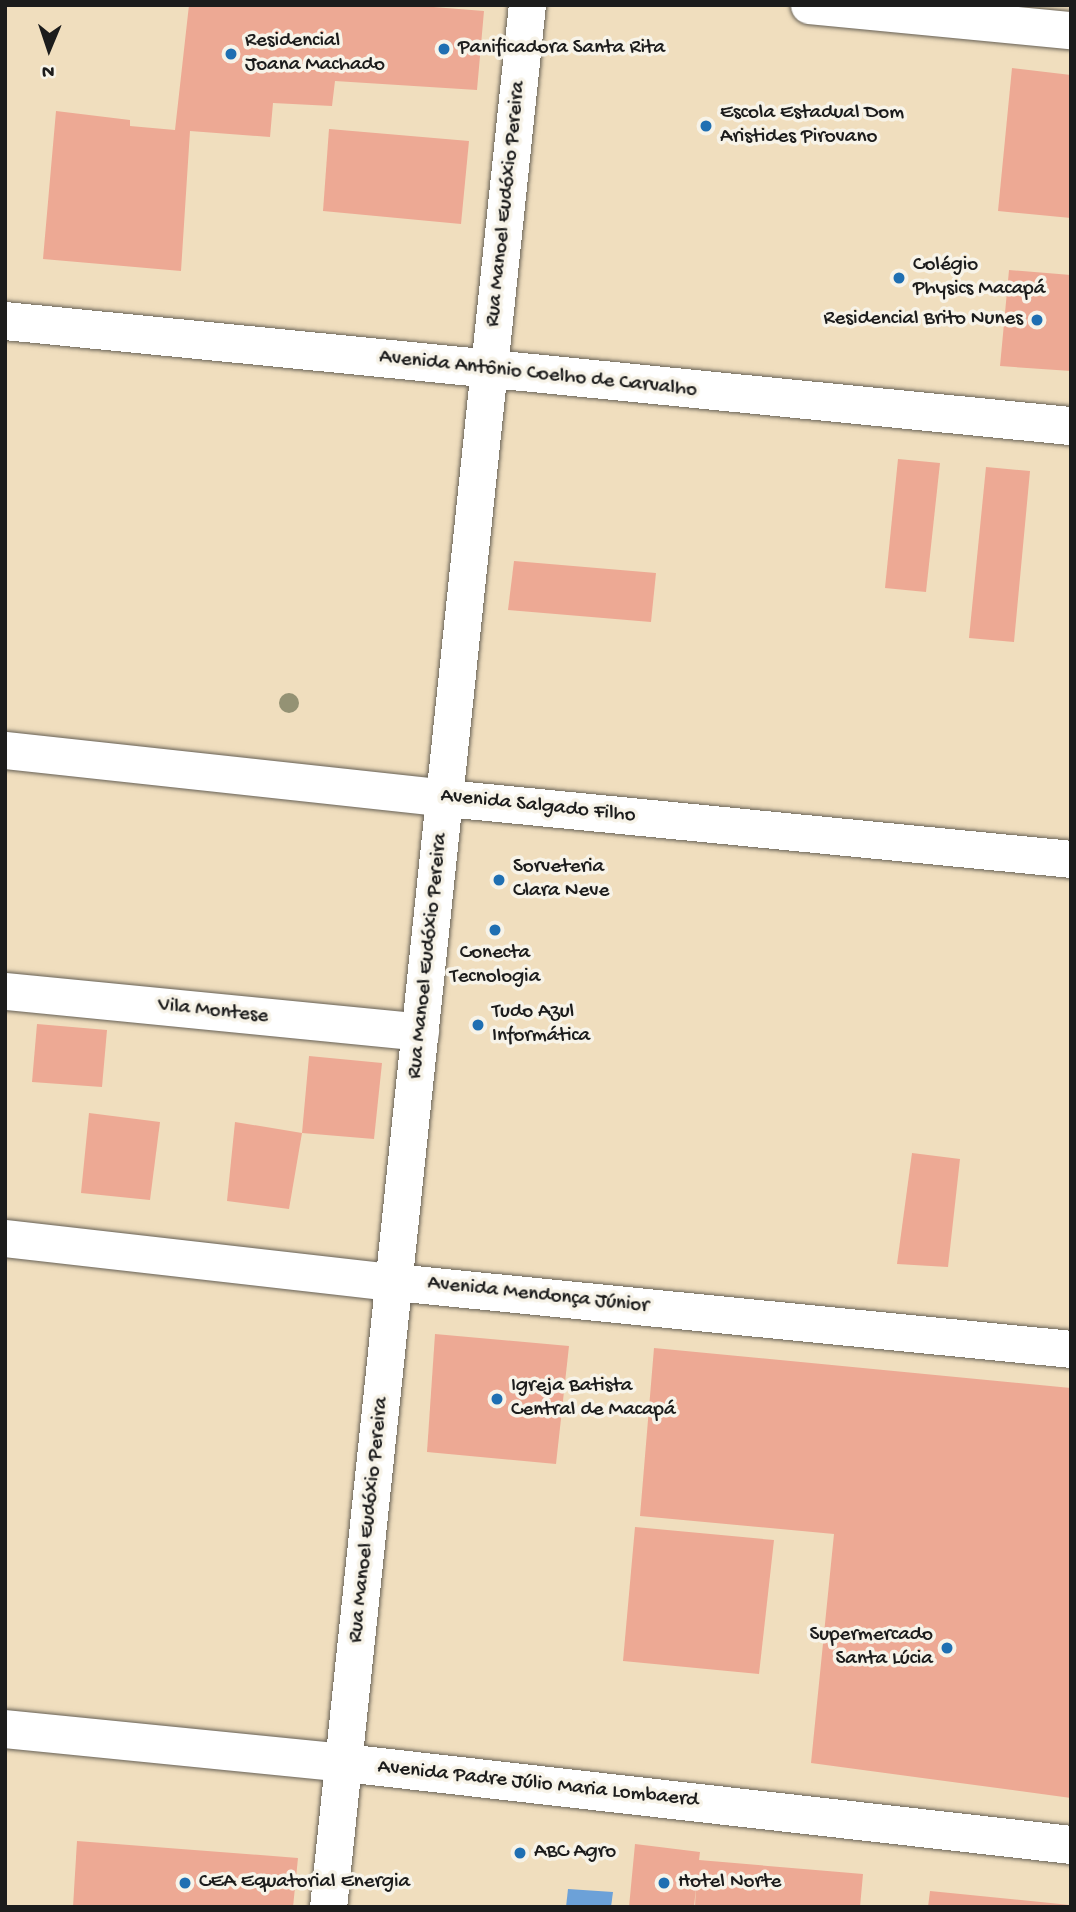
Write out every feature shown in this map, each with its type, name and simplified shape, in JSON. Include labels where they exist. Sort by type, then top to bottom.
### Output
[{"type":"street","name":"Rua Manoel Eudóxio Pereira","points":[[328,1907],[491,371],[527,5]]},
{"type":"street","points":[[809,5],[1071,30]]},
{"type":"street","name":"Avenida Antônio Coelho de Carvalho","points":[[5,321],[491,371],[1071,426]]},
{"type":"street","name":"Avenida Salgado Filho","points":[[5,750],[446,798],[1071,859]]},
{"type":"street","name":"Vila Montese","points":[[5,991],[421,1032]]},
{"type":"street","name":"Avenida Mendonça Júnior","points":[[5,1238],[394,1282],[1071,1349]]},
{"type":"street","name":"Avenida Padre Júlio Maria Lombaerd","points":[[5,1729],[345,1763],[1071,1845]]},
{"type":"water","points":[[568,1889],[613,1892],[611,1907],[566,1907]]},
{"type":"building","points":[[189,5],[408,5],[484,11],[477,90],[335,81],[332,106],[273,103],[270,137],[190,131],[181,271],[43,259],[56,111],[130,120],[130,126],[175,130]]},
{"type":"building","points":[[1012,68],[1071,75],[1071,218],[998,211]]},
{"type":"building","points":[[329,129],[469,141],[461,224],[323,211]]},
{"type":"building","name":"Residencial Brito Nunes","points":[[1009,270],[1071,275],[1071,371],[1000,366]]},
{"type":"building","points":[[898,459],[940,463],[926,592],[885,588]]},
{"type":"building","points":[[986,467],[1030,471],[1014,642],[969,638]]},
{"type":"building","points":[[514,561],[656,573],[651,622],[508,610]]},
{"type":"building","points":[[37,1024],[107,1030],[102,1087],[32,1082]]},
{"type":"building","points":[[309,1056],[382,1063],[374,1139],[302,1133]]},
{"type":"building","points":[[89,1113],[160,1122],[150,1200],[81,1193]]},
{"type":"building","points":[[235,1122],[302,1133],[289,1209],[227,1201]]},
{"type":"building","points":[[912,1153],[960,1159],[948,1267],[897,1264]]},
{"type":"building","name":"Igreja Batista Central de Macapá","points":[[435,1334],[569,1346],[556,1464],[427,1452]]},
{"type":"building","name":"Supermercado Santa Lúcia","points":[[654,1348],[1071,1388],[1071,1798],[811,1763],[834,1534],[640,1516]]},
{"type":"building","points":[[635,1527],[774,1540],[759,1674],[623,1661]]},
{"type":"building","name":"CEA Equatorial Energia","points":[[77,1841],[298,1858],[293,1907],[73,1907]]},
{"type":"building","points":[[635,1844],[700,1852],[699,1860],[863,1874],[860,1907],[695,1907],[696,1887],[694,1907],[629,1907]]},
{"type":"building","points":[[930,1891],[1070,1905],[1070,1907],[928,1907]]},
{"type":"place","name":"Panificadora Santa Rita","points":[[444,49]]},
{"type":"place","name":"Residencial Joana Machado","points":[[231,54]]},
{"type":"place","name":"Escola Estadual Dom Aristides Pirovano","points":[[706,126]]},
{"type":"place","name":"Colégio Physics Macapá","points":[[899,278]]},
{"type":"place","name":"Residencial Brito Nunes","points":[[1037,320]]},
{"type":"place","name":"Sorveteria Clara Neve","points":[[499,880]]},
{"type":"place","name":"Conecta Tecnologia","points":[[495,930]]},
{"type":"place","name":"Tudo Azul Informática","points":[[478,1025]]},
{"type":"place","name":"Igreja Batista Central de Macapá","points":[[497,1399]]},
{"type":"place","name":"Supermercado Santa Lúcia","points":[[947,1648]]},
{"type":"place","name":"ABC Agro","points":[[520,1853]]},
{"type":"place","name":"CEA Equatorial Energia","points":[[185,1883]]},
{"type":"place","name":"Hotel Norte","points":[[664,1883]]}]
